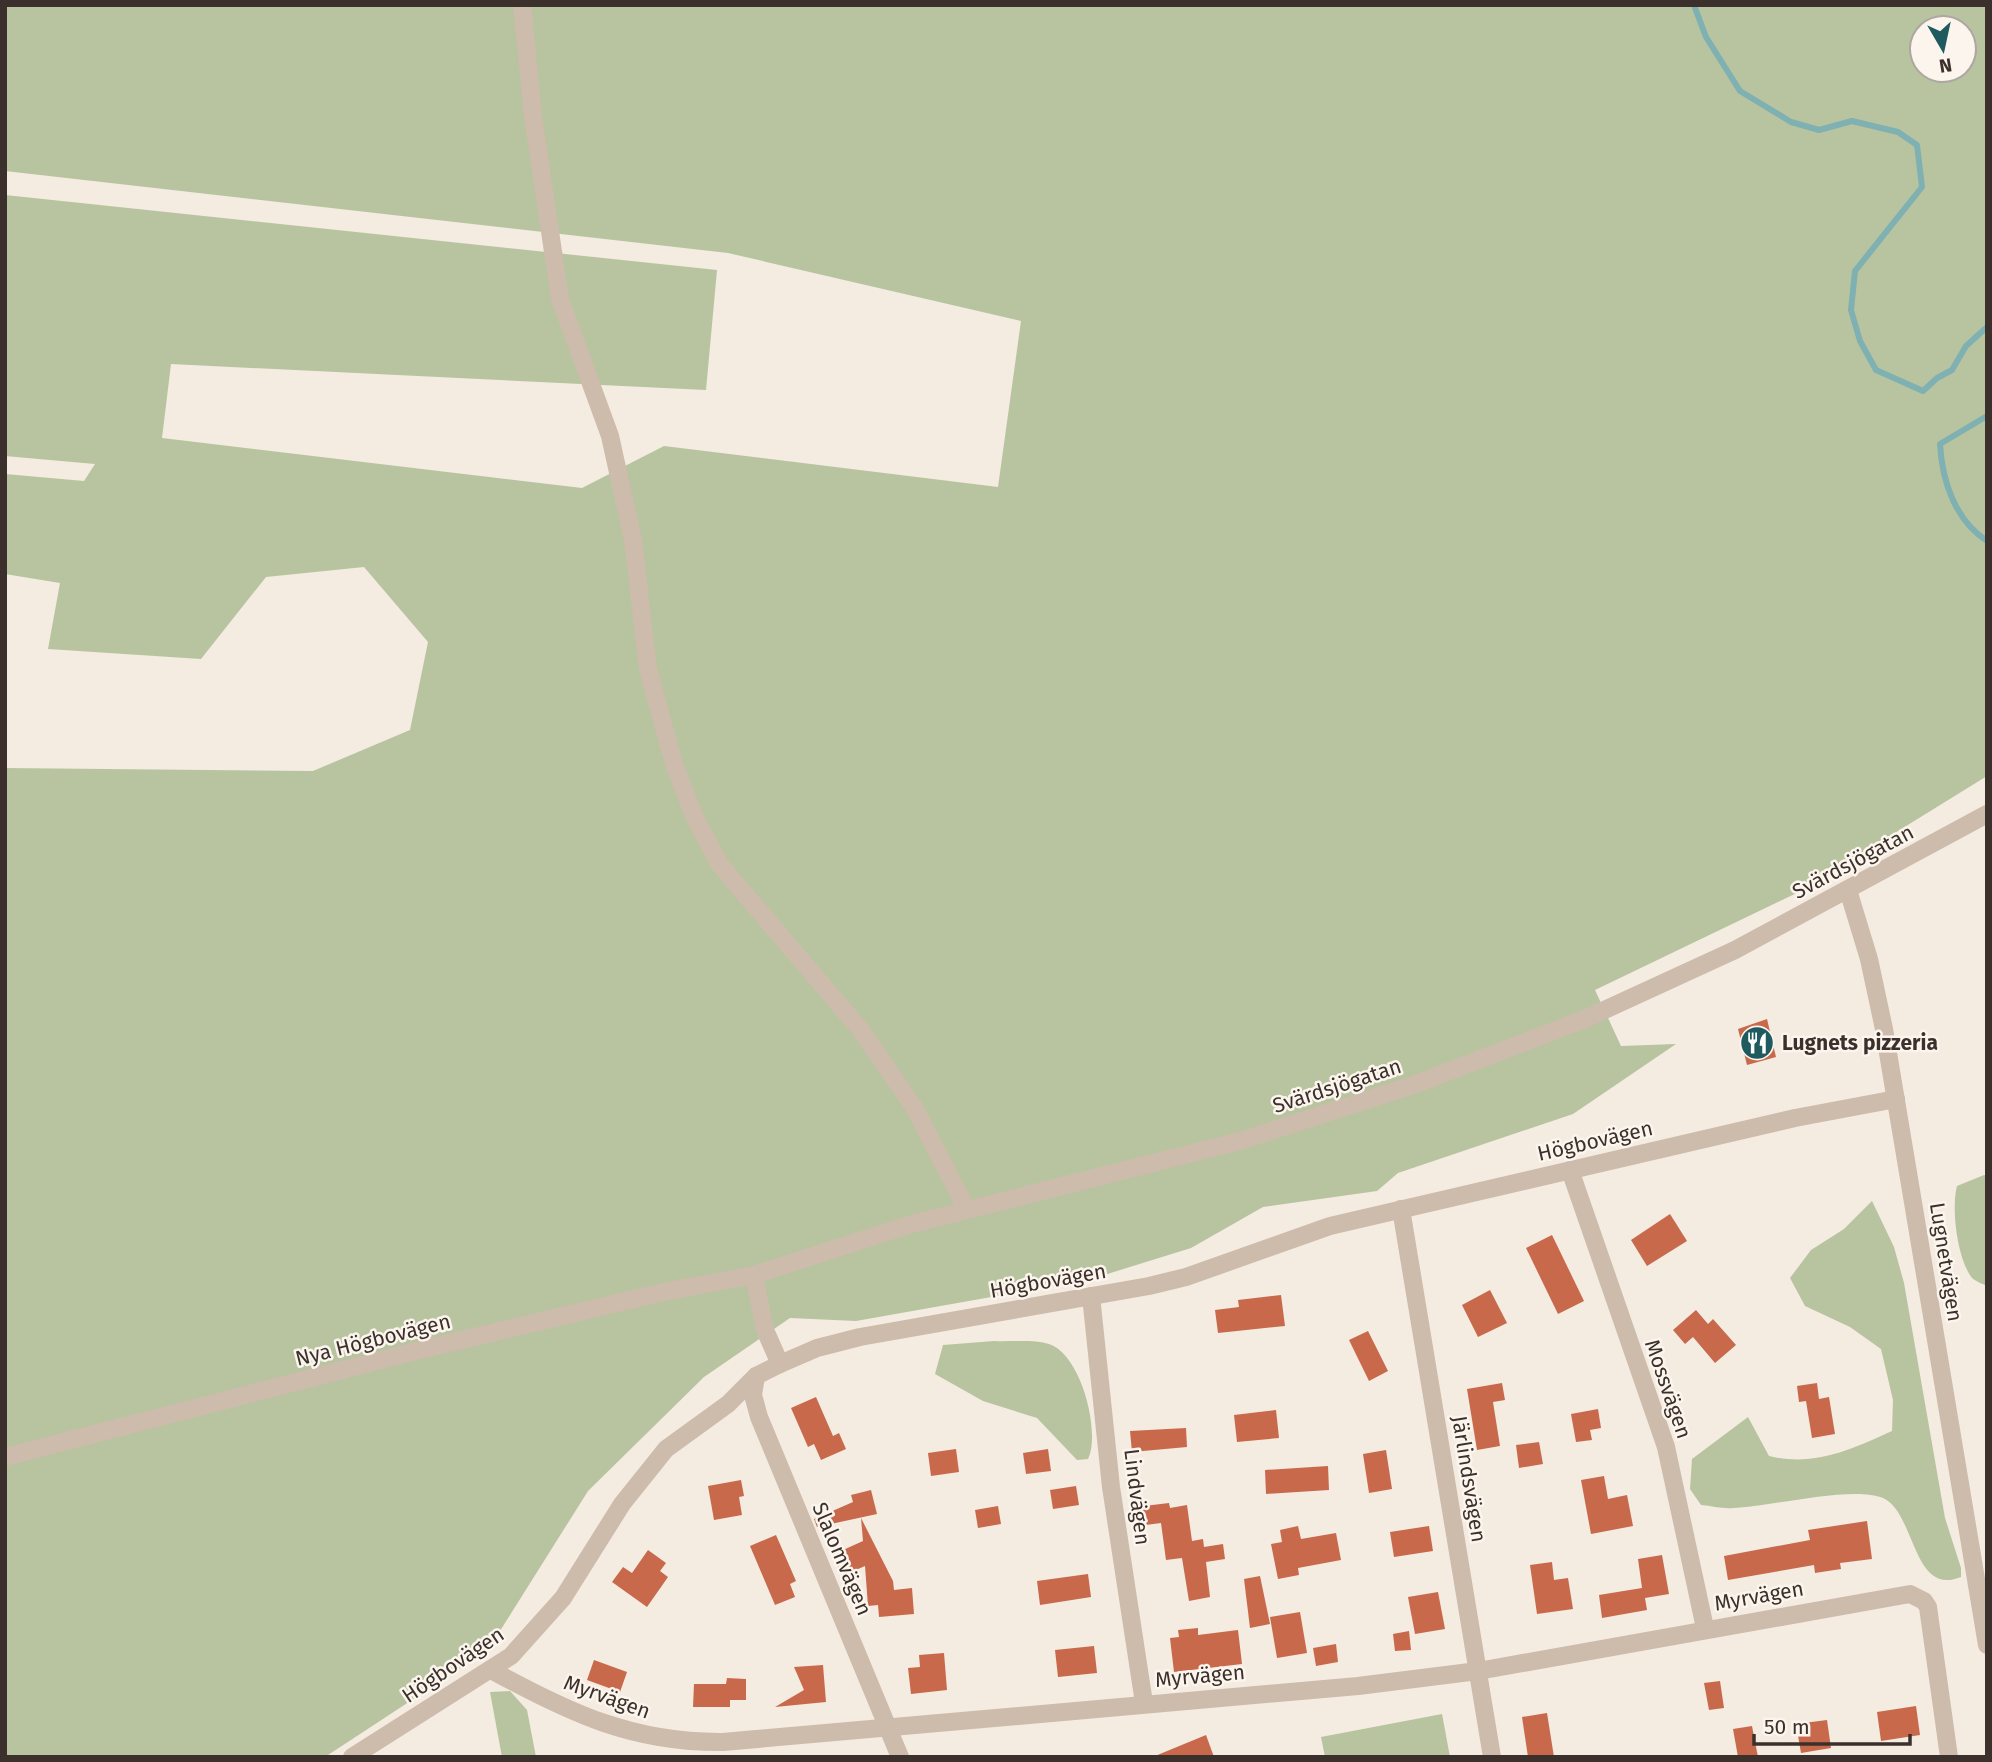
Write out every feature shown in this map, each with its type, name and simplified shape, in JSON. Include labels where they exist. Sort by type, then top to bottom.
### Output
[{"type":"street","points":[[522,5],[533,116],[560,299],[610,436],[633,540],[648,668],[674,764],[694,816],[720,865],[860,1029],[914,1107],[967,1210]]},
{"type":"street","name":"Svärdsjögatan","points":[[754,1275],[899,1227],[1241,1141],[1416,1084],[1585,1019],[1735,950],[1987,814]]},
{"type":"street","name":"Lugnetvägen","points":[[1848,890],[1875,983],[1987,1645]]},
{"type":"street","name":"Högbovägen","points":[[352,1757],[492,1671],[525,1643],[563,1598],[649,1467],[680,1436],[728,1404],[755,1377],[817,1348],[1186,1277],[1310,1231],[1795,1118],[1896,1099]]},
{"type":"street","name":"Mossvägen","points":[[1570,1170],[1666,1447],[1705,1628]]},
{"type":"street","name":"Järlindsvägen","points":[[1401,1209],[1493,1757]]},
{"type":"street","points":[[754,1275],[765,1330],[780,1364]]},
{"type":"street","name":"Nya Högbovägen","points":[[5,1457],[416,1351],[667,1291],[754,1275]]},
{"type":"street","name":"Lindvägen","points":[[1091,1296],[1111,1487],[1144,1703]]},
{"type":"street","name":"Slalomvägen","points":[[755,1377],[753,1395],[759,1417],[900,1757]]},
{"type":"street","name":"Myrvägen","points":[[492,1671],[590,1720],[658,1739],[723,1742],[1347,1687],[1478,1671],[1903,1594],[1919,1597],[1928,1607],[1950,1757]]},
{"type":"green space","points":[[5,5],[1987,5],[1987,776],[1801,891],[1595,990],[1621,1046],[1676,1044],[1573,1114],[1398,1173],[1377,1191],[1263,1207],[1191,1248],[1088,1280],[856,1321],[790,1318],[704,1377],[588,1491],[488,1650],[325,1757],[5,1757],[5,768],[313,771],[410,730],[428,642],[364,567],[266,577],[201,659],[48,649],[60,583],[5,574],[5,474],[84,481],[95,464],[5,456],[5,195],[717,270],[706,390],[171,364],[162,438],[582,488],[664,446],[998,487],[1021,321],[728,253],[5,171]]},
{"type":"green space","points":[[1987,1176],[1987,1286],[1973,1279],[1962,1259],[1955,1207],[1957,1186]]},
{"type":"green space","points":[[1872,1201],[1894,1247],[1904,1283],[1945,1518],[1961,1568],[1961,1577],[1945,1580],[1933,1575],[1923,1565],[1902,1519],[1894,1507],[1883,1498],[1852,1494],[1832,1495],[1725,1508],[1701,1505],[1690,1489],[1692,1459],[1748,1417],[1769,1456],[1785,1459],[1832,1455],[1892,1431],[1893,1400],[1881,1349],[1850,1327],[1805,1306],[1790,1278],[1811,1250],[1844,1229]]},
{"type":"green space","points":[[994,1341],[1043,1342],[1060,1351],[1070,1362],[1079,1378],[1090,1413],[1092,1431],[1088,1459],[1077,1460],[1037,1418],[983,1401],[935,1374],[943,1345]]},
{"type":"green space","points":[[510,1691],[527,1710],[536,1757],[502,1757],[490,1692]]},
{"type":"green space","points":[[1442,1714],[1450,1757],[1325,1757],[1321,1737]]},
{"type":"building","name":"Lugnets pizzeria","points":[[1767,1019],[1776,1057],[1747,1065],[1738,1029]]},
{"type":"building","points":[[1670,1214],[1687,1241],[1647,1266],[1631,1240]]},
{"type":"building","points":[[1552,1235],[1584,1301],[1558,1314],[1526,1248]]},
{"type":"building","points":[[1490,1290],[1507,1323],[1478,1337],[1462,1305]]},
{"type":"building","points":[[1281,1295],[1285,1326],[1218,1333],[1215,1310],[1239,1307],[1238,1300]]},
{"type":"building","points":[[1696,1310],[1708,1324],[1713,1319],[1736,1345],[1715,1363],[1693,1337],[1685,1344],[1673,1330]]},
{"type":"building","points":[[1368,1331],[1388,1371],[1369,1381],[1349,1340]]},
{"type":"building","points":[[1502,1383],[1505,1400],[1493,1402],[1500,1446],[1477,1450],[1467,1389]]},
{"type":"building","points":[[1817,1383],[1819,1399],[1829,1397],[1835,1434],[1812,1438],[1806,1401],[1799,1402],[1797,1386]]},
{"type":"building","points":[[816,1397],[833,1436],[839,1433],[846,1449],[821,1460],[814,1444],[808,1447],[791,1408]]},
{"type":"building","points":[[1598,1409],[1601,1428],[1590,1430],[1592,1440],[1576,1442],[1571,1414]]},
{"type":"building","points":[[1276,1410],[1279,1438],[1237,1442],[1234,1415]]},
{"type":"building","points":[[1186,1428],[1187,1447],[1132,1452],[1130,1431]]},
{"type":"building","points":[[1539,1442],[1543,1464],[1519,1468],[1516,1445]]},
{"type":"building","points":[[956,1449],[959,1472],[931,1476],[928,1453]]},
{"type":"building","points":[[1048,1449],[1051,1471],[1026,1474],[1023,1453]]},
{"type":"building","points":[[1386,1450],[1392,1489],[1369,1493],[1363,1454]]},
{"type":"building","points":[[1328,1466],[1329,1490],[1266,1494],[1265,1470]]},
{"type":"building","points":[[1604,1476],[1608,1499],[1627,1495],[1633,1526],[1591,1534],[1581,1480]]},
{"type":"building","points":[[741,1480],[744,1496],[739,1497],[742,1515],[714,1520],[708,1486]]},
{"type":"building","points":[[1076,1486],[1079,1505],[1053,1509],[1050,1490]]},
{"type":"building","points":[[871,1490],[877,1514],[817,1527],[814,1519],[853,1502],[851,1495]]},
{"type":"building","points":[[1169,1503],[1170,1508],[1187,1505],[1192,1541],[1203,1539],[1204,1547],[1223,1544],[1225,1559],[1206,1562],[1210,1597],[1189,1601],[1182,1558],[1166,1560],[1161,1523],[1138,1526],[1136,1507]]},
{"type":"building","points":[[998,1506],[1001,1524],[978,1528],[975,1510]]},
{"type":"building","points":[[861,1518],[893,1581],[894,1590],[912,1588],[914,1614],[879,1617],[878,1605],[868,1606],[865,1566],[842,1576],[832,1555],[863,1541]]},
{"type":"building","points":[[1867,1521],[1872,1559],[1840,1563],[1841,1569],[1815,1573],[1814,1565],[1728,1580],[1724,1556],[1810,1540],[1808,1530]]},
{"type":"building","points":[[1298,1526],[1301,1539],[1336,1533],[1341,1560],[1298,1568],[1299,1575],[1278,1579],[1271,1544],[1282,1542],[1280,1530]]},
{"type":"building","points":[[1429,1526],[1433,1551],[1394,1557],[1390,1532]]},
{"type":"building","points":[[776,1535],[796,1581],[790,1584],[795,1597],[775,1605],[750,1546]]},
{"type":"building","points":[[648,1550],[666,1563],[660,1571],[668,1577],[647,1607],[612,1582],[623,1567],[632,1573]]},
{"type":"building","points":[[1662,1555],[1669,1594],[1645,1598],[1647,1610],[1602,1618],[1599,1595],[1642,1588],[1638,1559]]},
{"type":"building","points":[[1552,1562],[1554,1580],[1568,1578],[1573,1609],[1537,1614],[1530,1565]]},
{"type":"building","points":[[1088,1574],[1091,1597],[1040,1605],[1037,1581]]},
{"type":"building","points":[[1260,1576],[1270,1624],[1250,1628],[1244,1579]]},
{"type":"building","points":[[1438,1592],[1445,1629],[1415,1634],[1408,1597]]},
{"type":"building","points":[[1300,1612],[1307,1653],[1277,1658],[1270,1617]]},
{"type":"building","points":[[1198,1628],[1198,1635],[1238,1630],[1242,1664],[1174,1672],[1170,1638],[1179,1637],[1178,1630]]},
{"type":"building","points":[[1409,1631],[1411,1650],[1395,1651],[1393,1634]]},
{"type":"building","points":[[1336,1644],[1338,1662],[1316,1666],[1313,1648]]},
{"type":"building","points":[[1094,1646],[1097,1673],[1058,1677],[1055,1650]]},
{"type":"building","points":[[944,1653],[947,1690],[911,1694],[908,1668],[920,1667],[919,1655]]},
{"type":"building","points":[[594,1660],[627,1672],[620,1692],[587,1680]]},
{"type":"building","points":[[823,1665],[826,1702],[775,1707],[804,1690],[794,1667]]},
{"type":"building","points":[[727,1678],[746,1679],[746,1700],[730,1700],[730,1707],[693,1707],[694,1684],[726,1684]]},
{"type":"building","points":[[1720,1681],[1724,1708],[1709,1710],[1704,1683]]},
{"type":"building","points":[[1916,1706],[1920,1735],[1881,1741],[1877,1712]]},
{"type":"building","points":[[1547,1713],[1554,1757],[1528,1757],[1522,1717]]},
{"type":"building","points":[[1827,1720],[1831,1748],[1801,1753],[1796,1724]]},
{"type":"building","points":[[1752,1726],[1758,1757],[1738,1757],[1733,1729]]},
{"type":"building","points":[[1206,1735],[1214,1757],[1155,1757],[1155,1756]]},
{"type":"waterway","points":[[1694,5],[1706,37],[1740,91],[1791,122],[1819,130],[1852,121],[1898,132],[1917,145],[1922,187],[1855,271],[1851,310],[1860,341],[1876,370],[1923,391],[1937,378],[1952,370],[1966,346],[1987,327]]},
{"type":"waterway","points":[[1987,416],[1940,444],[1952,499],[1966,522],[1987,541]]},
{"type":"place","name":"Lugnets pizzeria","points":[[1757,1043]]}]
